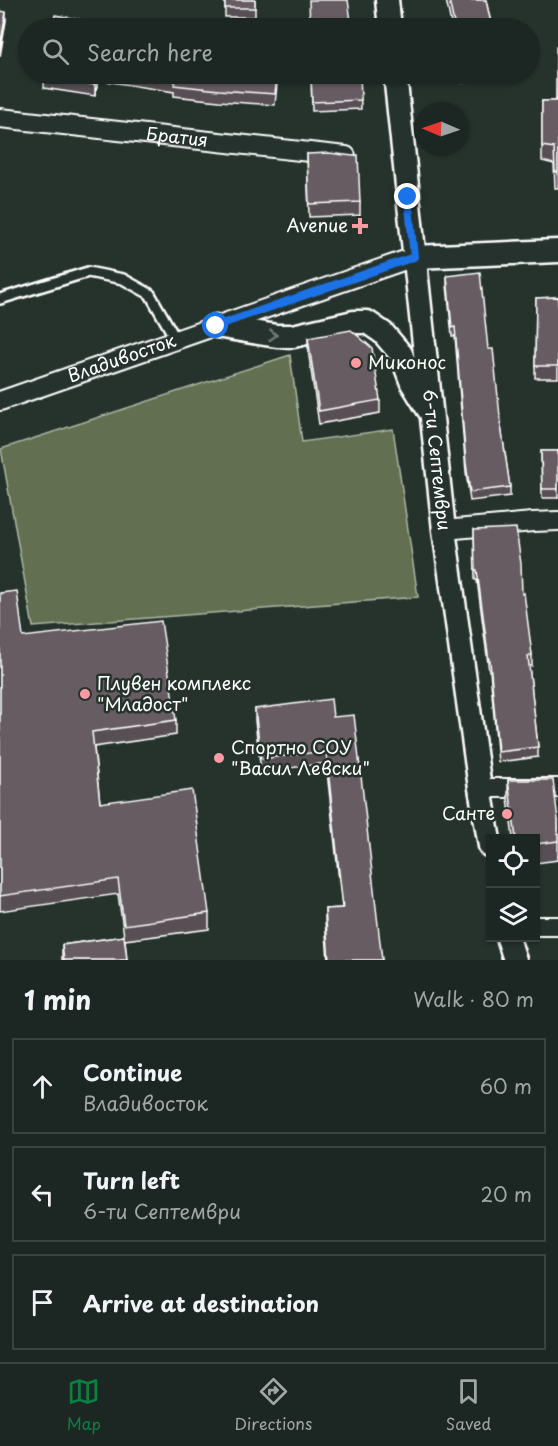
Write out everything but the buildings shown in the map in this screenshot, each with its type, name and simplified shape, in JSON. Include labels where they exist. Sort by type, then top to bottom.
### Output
[{"type":"street","points":[[387,0],[389,18]]},
{"type":"street","name":"6-ти Септември","points":[[396,84],[444,530],[488,834]]},
{"type":"street","name":"Братия","points":[[0,118],[354,157]]},
{"type":"street","name":"Владивосток","points":[[0,401],[414,257],[558,251]]},
{"type":"street","points":[[216,326],[277,336],[293,336],[354,322],[367,322],[383,333],[400,354],[412,383],[431,412]]},
{"type":"street","points":[[444,530],[558,521]]},
{"type":"street","points":[[480,788],[558,788]]},
{"type":"street","points":[[540,926],[558,926]]},
{"type":"street","points":[[509,942],[515,960]]},
{"type":"lane","points":[[0,298],[88,272],[123,279],[150,294],[176,340]]},
{"type":"green space","points":[[290,355],[302,442],[393,429],[418,597],[33,627],[1,449]]},
{"type":"place","name":"Avenue","points":[[360,226]]},
{"type":"place","name":"Миконос","points":[[356,363]]},
{"type":"place","name":"Плувен комплекс \"Младост\"","points":[[85,694]]},
{"type":"place","name":"Спортно СОУ \"Васил Левски\"","points":[[219,758]]},
{"type":"place","name":"Санте","points":[[507,814]]},
{"type":"route","points":[[216,326],[414,257],[408,197]]}]
